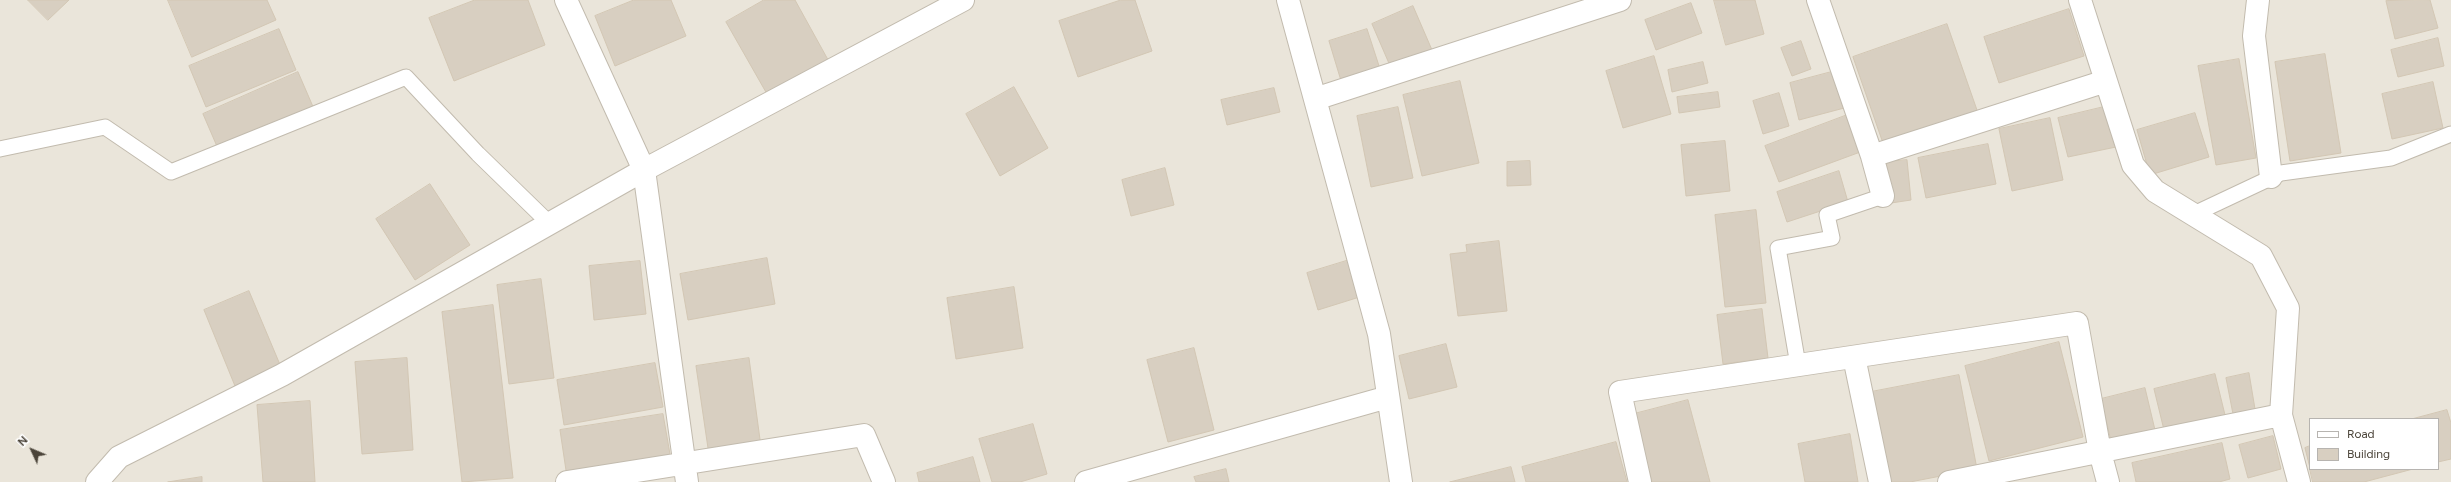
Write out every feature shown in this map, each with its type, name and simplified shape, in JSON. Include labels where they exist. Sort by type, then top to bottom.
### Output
[{"type":"street","points":[[566,0],[644,170],[686,473]]},
{"type":"street","points":[[97,482],[119,457],[282,375],[644,170],[963,0]]},
{"type":"street","points":[[1288,0],[1379,334],[1401,482]]},
{"type":"street","points":[[1315,99],[1620,0]]},
{"type":"street","points":[[1818,0],[1872,156],[1883,196]]},
{"type":"street","points":[[2080,0],[2133,164],[2155,191],[2261,256],[2288,308],[2282,415],[2299,482]]},
{"type":"street","points":[[2258,0],[2254,36],[2271,177]]},
{"type":"street","points":[[1872,156],[2106,81]]},
{"type":"street","points":[[1640,482],[1620,392],[2077,323],[2100,452],[2108,482]]},
{"type":"street","points":[[1854,357],[1880,482]]},
{"type":"street","points":[[1086,482],[1388,397]]},
{"type":"street","points":[[1949,482],[2282,415]]},
{"type":"street","points":[[567,482],[686,473],[864,435],[884,482]]},
{"type":"lane","points":[[0,149],[105,127],[171,172],[406,77],[478,154],[549,223]]},
{"type":"lane","points":[[2194,214],[2281,172],[2391,158],[2451,134]]},
{"type":"lane","points":[[1798,365],[1778,248],[1832,238],[1827,215],[1883,196]]},
{"type":"shaded area","points":[[0,0],[2451,0],[2451,482],[0,482]]},
{"type":"building","points":[[28,0],[69,0],[48,20]]},
{"type":"building","points":[[168,0],[267,0],[276,20],[192,57]]},
{"type":"building","points":[[475,0],[528,0],[545,45],[454,81],[429,18]]},
{"type":"building","points":[[634,0],[671,0],[686,36],[615,66],[595,16]]},
{"type":"building","points":[[764,0],[795,0],[832,67],[771,101],[726,22]]},
{"type":"building","points":[[1121,0],[1135,0],[1152,51],[1078,77],[1059,21]]},
{"type":"building","points":[[1714,0],[1755,0],[1764,34],[1726,45]]},
{"type":"building","points":[[2430,0],[2438,28],[2395,39],[2386,1]]},
{"type":"building","points":[[1691,3],[1702,33],[1656,50],[1645,20]]},
{"type":"building","points":[[1413,6],[1432,50],[1391,68],[1372,24]]},
{"type":"building","points":[[2069,9],[2084,56],[1999,83],[1984,37]]},
{"type":"building","points":[[1947,24],[1978,113],[1884,146],[1853,57]]},
{"type":"building","points":[[279,29],[296,70],[206,107],[189,66]]},
{"type":"building","points":[[1367,29],[1381,72],[1342,84],[1329,41]]},
{"type":"building","points":[[2438,38],[2444,66],[2398,77],[2391,50]]},
{"type":"building","points":[[1801,41],[1811,69],[1792,76],[1781,48]]},
{"type":"building","points":[[2325,54],[2341,153],[2290,161],[2275,62]]},
{"type":"building","points":[[1654,56],[1671,114],[1623,128],[1606,71]]},
{"type":"building","points":[[2239,59],[2256,158],[2216,165],[2198,66]]},
{"type":"building","points":[[1703,62],[1708,83],[1672,92],[1668,70]]},
{"type":"building","points":[[1839,70],[1848,107],[1799,120],[1790,83]]},
{"type":"building","points":[[298,72],[314,109],[219,151],[203,114]]},
{"type":"building","points":[[1460,81],[1479,163],[1422,176],[1403,95]]},
{"type":"building","points":[[2433,82],[2443,128],[2392,139],[2382,94]]},
{"type":"building","points":[[1014,87],[1048,148],[1000,176],[966,114]]},
{"type":"building","points":[[1274,88],[1280,112],[1227,125],[1221,100]]},
{"type":"building","points":[[1718,92],[1720,107],[1679,113],[1677,97]]},
{"type":"building","points":[[1779,93],[1789,126],[1763,134],[1753,101]]},
{"type":"building","points":[[2108,106],[2116,147],[2068,157],[2058,118]]},
{"type":"building","points":[[1398,107],[1413,178],[1371,187],[1357,116]]},
{"type":"building","points":[[2195,113],[2209,157],[2150,175],[2137,130]]},
{"type":"building","points":[[1850,114],[1863,151],[1779,182],[1765,146]]},
{"type":"building","points":[[2050,118],[2063,180],[2012,191],[1999,129]]},
{"type":"building","points":[[1725,141],[1730,191],[1686,196],[1681,145]]},
{"type":"building","points":[[1988,144],[1996,184],[1926,198],[1918,158]]},
{"type":"building","points":[[1907,160],[1911,200],[1891,203],[1886,162]]},
{"type":"building","points":[[1530,161],[1531,185],[1507,186],[1507,162]]},
{"type":"building","points":[[1165,168],[1174,205],[1131,216],[1122,180]]},
{"type":"building","points":[[1839,171],[1848,202],[1787,222],[1777,192]]},
{"type":"building","points":[[430,184],[470,245],[415,280],[376,219]]},
{"type":"building","points":[[1756,210],[1766,303],[1725,307],[1715,215]]},
{"type":"building","points":[[1499,241],[1507,311],[1458,316],[1450,254],[1467,252],[1466,245]]},
{"type":"building","points":[[767,258],[775,304],[688,320],[680,274]]},
{"type":"building","points":[[1356,258],[1366,295],[1318,310],[1307,273]]},
{"type":"building","points":[[640,261],[646,314],[594,320],[589,266]]},
{"type":"building","points":[[541,279],[554,378],[509,384],[497,285]]},
{"type":"building","points":[[1014,287],[1023,348],[956,359],[947,298]]},
{"type":"building","points":[[249,291],[281,367],[235,386],[204,310]]},
{"type":"building","points":[[493,305],[513,478],[462,482],[442,312]]},
{"type":"building","points":[[1762,309],[1768,358],[1723,364],[1717,315]]},
{"type":"building","points":[[2059,342],[2083,437],[1989,461],[1965,366]]},
{"type":"building","points":[[1446,344],[1457,387],[1409,399],[1399,356]]},
{"type":"building","points":[[1194,348],[1214,430],[1168,442],[1147,360]]},
{"type":"building","points":[[407,358],[413,450],[362,454],[355,362]]},
{"type":"building","points":[[749,358],[761,447],[709,455],[696,366]]},
{"type":"building","points":[[655,363],[663,407],[564,425],[557,380]]},
{"type":"building","points":[[2249,373],[2255,409],[2233,414],[2226,378]]},
{"type":"building","points":[[2215,374],[2225,415],[2164,430],[2154,389]]},
{"type":"building","points":[[1959,375],[1977,469],[1910,482],[1888,482],[1871,392]]},
{"type":"building","points":[[2145,388],[2155,430],[2111,441],[2101,399]]},
{"type":"building","points":[[1688,400],[1710,482],[1652,482],[1634,414]]},
{"type":"building","points":[[310,401],[315,482],[263,482],[257,405]]},
{"type":"building","points":[[2447,410],[2451,423],[2451,459],[2439,462],[2439,418],[2416,418]]},
{"type":"building","points":[[663,414],[671,460],[567,477],[560,430]]},
{"type":"building","points":[[1033,424],[1047,474],[1020,482],[992,482],[979,439]]},
{"type":"building","points":[[1850,434],[1858,482],[1805,482],[1798,444]]},
{"type":"building","points":[[2273,436],[2281,469],[2248,478],[2239,445]]},
{"type":"building","points":[[1616,442],[1627,482],[1526,482],[1522,467]]},
{"type":"building","points":[[2222,443],[2230,479],[2219,482],[2136,482],[2132,463]]},
{"type":"building","points":[[2309,446],[2309,464],[2305,448]]},
{"type":"building","points":[[973,457],[980,482],[919,482],[917,473]]},
{"type":"building","points":[[1511,467],[1515,482],[1450,482]]},
{"type":"building","points":[[1226,469],[1229,482],[1196,482],[1194,477]]},
{"type":"building","points":[[2310,470],[2409,470],[2364,482],[2313,482]]},
{"type":"building","points":[[202,477],[202,482],[168,482]]}]
